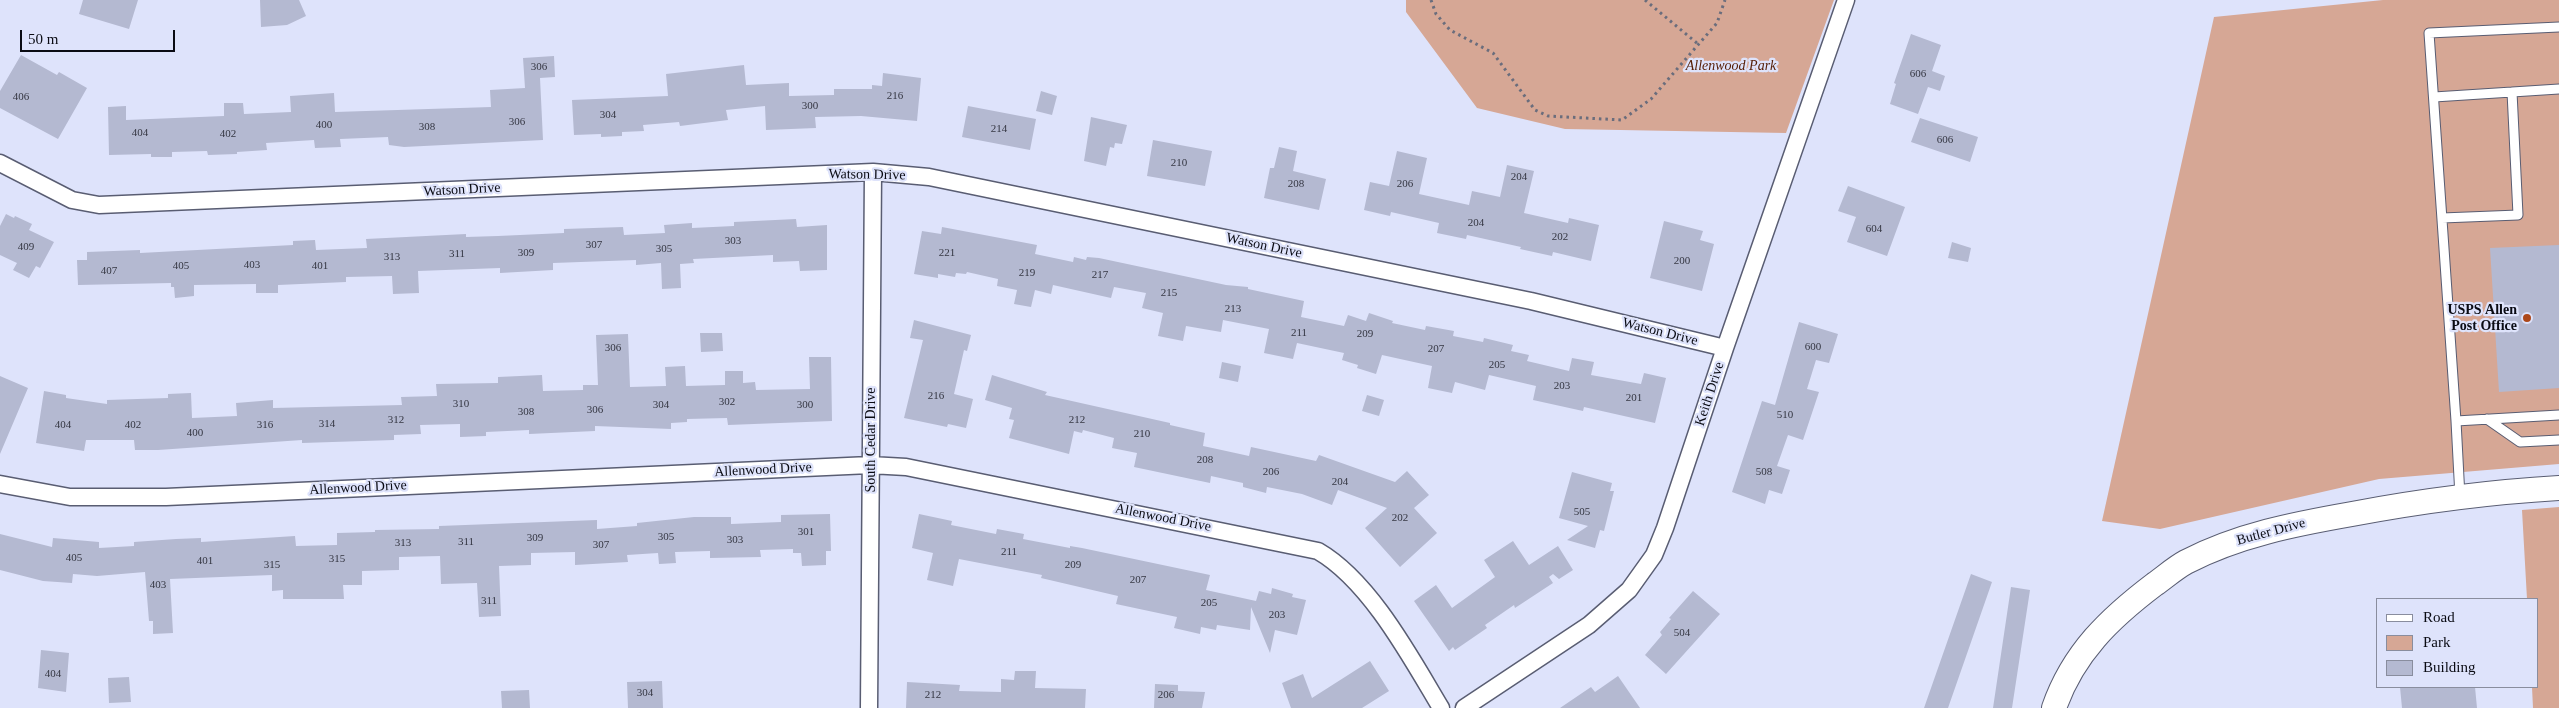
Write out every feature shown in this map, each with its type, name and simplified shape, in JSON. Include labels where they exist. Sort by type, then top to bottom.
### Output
[{"type":"street","name":"Keith Drive","points":[[1464,708],[1589,625],[1629,590],[1654,555],[1665,528],[1725,348],[1846,0]]},
{"type":"street","name":"Watson Drive","points":[[0,163],[72,200],[98,205],[873,172],[929,177],[1532,301],[1725,348]]},
{"type":"street","name":"South Cedar Drive","points":[[869,708],[873,172]]},
{"type":"street","name":"Allenwood Drive","points":[[0,484],[70,497],[166,497],[870,465],[906,467],[1318,551],[1329,558],[1368,596],[1400,641],[1441,708]]},
{"type":"street","name":"Butler Drive","points":[[2054,708],[2084,648],[2120,611],[2184,563],[2233,541],[2285,526],[2389,507],[2559,488]]},
{"type":"lane","points":[[2460,498],[2429,33],[2559,27]]},
{"type":"lane","points":[[2434,97],[2559,89]]},
{"type":"lane","points":[[2442,218],[2518,215],[2512,92]]},
{"type":"lane","points":[[2456,420],[2559,415]]},
{"type":"lane","points":[[2487,419],[2520,442],[2559,440]]},
{"type":"path","points":[[1431,0],[1436,14],[1450,30],[1493,53],[1535,110],[1548,116],[1622,120],[1651,99],[1717,23],[1725,0]]},
{"type":"path","points":[[1645,0],[1698,44]]},
{"type":"green space","name":"Allenwood Park","points":[[1406,0],[1834,0],[1786,133],[1565,129],[1477,108],[1406,12]]},
{"type":"green space","points":[[2383,0],[2559,0],[2559,464],[2379,479],[2160,529],[2102,521],[2214,17]]},
{"type":"green space","points":[[2559,507],[2559,708],[2533,708],[2532,688],[2539,688],[2539,598],[2527,598],[2522,510]]},
{"type":"building","points":[[83,0],[138,0],[129,29],[79,14]]},
{"type":"building","points":[[260,0],[299,0],[306,16],[287,25],[261,27]]},
{"type":"building","points":[[1911,34],[1941,45],[1932,71],[1945,76],[1940,91],[1928,87],[1918,114],[1890,104],[1896,84],[1894,83]]},
{"type":"building","points":[[21,55],[57,75],[59,72],[87,88],[58,139],[0,108],[0,91]]},
{"type":"building","points":[[554,56],[555,77],[540,78],[543,140],[404,147],[389,145],[388,137],[340,139],[341,147],[315,148],[314,140],[266,143],[267,150],[237,152],[237,154],[208,155],[207,151],[172,152],[172,157],[151,157],[151,154],[109,155],[108,107],[126,106],[126,120],[224,116],[224,103],[243,103],[244,114],[291,112],[290,96],[334,93],[335,112],[491,107],[490,90],[525,88],[523,58]]},
{"type":"building","points":[[744,65],[746,85],[789,83],[789,96],[834,95],[834,89],[872,89],[872,85],[882,86],[883,73],[921,78],[917,121],[861,116],[815,117],[816,128],[766,130],[765,106],[726,110],[728,120],[680,126],[679,122],[643,125],[644,131],[622,132],[622,136],[601,137],[601,134],[574,135],[572,100],[668,96],[666,74]]},
{"type":"building","points":[[1041,91],[1057,96],[1052,115],[1036,111]]},
{"type":"building","points":[[968,106],[1036,119],[1030,150],[962,137]]},
{"type":"building","points":[[1091,117],[1127,125],[1122,144],[1115,143],[1114,148],[1110,147],[1106,166],[1084,161]]},
{"type":"building","points":[[1920,118],[1978,137],[1970,162],[1911,142]]},
{"type":"building","points":[[1153,140],[1212,151],[1205,186],[1147,176]]},
{"type":"building","points":[[1279,147],[1297,151],[1293,171],[1326,179],[1319,210],[1264,198],[1270,168],[1274,168]]},
{"type":"building","points":[[1397,151],[1427,158],[1419,194],[1469,205],[1472,191],[1500,197],[1507,165],[1534,171],[1524,213],[1568,223],[1569,218],[1599,225],[1591,261],[1553,252],[1552,256],[1467,235],[1466,239],[1437,233],[1439,223],[1391,212],[1390,216],[1364,210],[1370,182],[1389,186]]},
{"type":"building","points":[[1848,186],[1905,207],[1887,256],[1847,242],[1856,217],[1838,211]]},
{"type":"building","points":[[6,214],[32,224],[29,230],[54,242],[40,268],[36,266],[29,278],[13,270],[17,263],[0,255],[0,226]]},
{"type":"building","points":[[796,219],[797,227],[827,225],[827,270],[800,271],[799,261],[773,262],[773,255],[693,259],[694,263],[680,264],[681,288],[662,289],[661,263],[636,265],[636,260],[553,263],[553,270],[500,273],[500,268],[418,271],[419,293],[393,294],[392,276],[346,277],[346,282],[278,285],[278,293],[256,293],[256,284],[194,285],[194,296],[175,298],[174,287],[171,287],[171,283],[78,285],[77,260],[87,260],[87,252],[140,250],[140,253],[293,245],[293,241],[315,240],[316,250],[367,248],[366,239],[466,234],[466,237],[564,233],[564,229],[623,227],[624,235],[665,233],[664,225],[692,223],[692,228],[734,226],[734,222]]},
{"type":"building","points":[[1664,221],[1703,231],[1700,240],[1714,244],[1702,291],[1650,278]]},
{"type":"building","points":[[942,227],[1037,245],[1035,254],[1073,262],[1074,257],[1086,260],[1087,257],[1099,258],[1226,285],[1248,287],[1248,289],[1304,301],[1301,317],[1344,326],[1348,315],[1366,321],[1369,313],[1393,321],[1392,323],[1425,330],[1426,326],[1454,331],[1453,336],[1483,342],[1484,338],[1513,345],[1511,351],[1529,355],[1527,361],[1569,371],[1572,358],[1594,362],[1591,375],[1641,384],[1644,373],[1666,378],[1655,423],[1584,407],[1583,411],[1533,400],[1536,386],[1489,375],[1485,390],[1455,382],[1452,393],[1428,388],[1432,366],[1382,355],[1376,374],[1357,368],[1358,365],[1342,360],[1344,353],[1297,343],[1293,359],[1264,353],[1269,329],[1223,320],[1221,332],[1186,326],[1183,341],[1158,336],[1163,313],[1142,308],[1146,293],[1114,287],[1111,298],[1053,285],[1051,294],[1035,290],[1031,307],[1014,304],[1017,290],[997,286],[998,279],[967,272],[966,274],[956,273],[955,277],[938,274],[938,278],[914,274],[922,231],[941,234]]},
{"type":"building","points":[[1952,242],[1971,248],[1968,262],[1948,258]]},
{"type":"building","name":"USPS Allen Post Office","points":[[2559,245],[2559,388],[2499,392],[2490,248]]},
{"type":"building","points":[[914,320],[971,335],[967,351],[964,350],[954,394],[973,399],[966,428],[948,424],[947,427],[904,418],[923,340],[910,338]]},
{"type":"building","points":[[1799,322],[1838,334],[1829,363],[1816,360],[1807,389],[1819,392],[1803,440],[1788,435],[1777,466],[1790,470],[1782,494],[1769,490],[1765,504],[1732,492],[1762,401],[1775,405]]},
{"type":"building","points":[[700,333],[722,333],[723,351],[701,352]]},
{"type":"building","points":[[628,334],[630,387],[666,386],[665,367],[685,366],[686,386],[725,385],[725,371],[743,371],[743,383],[755,382],[756,390],[810,389],[809,357],[831,357],[832,421],[728,425],[727,418],[687,419],[687,422],[671,423],[671,429],[595,426],[595,431],[529,434],[529,430],[486,432],[486,436],[460,437],[460,424],[420,425],[421,434],[394,435],[394,440],[302,443],[302,440],[158,450],[135,450],[134,440],[86,440],[84,451],[36,443],[44,391],[66,395],[66,398],[107,404],[107,400],[168,398],[168,394],[191,393],[192,418],[237,416],[236,403],[273,400],[273,408],[402,405],[401,397],[437,396],[436,384],[498,383],[498,377],[542,375],[543,391],[583,390],[583,385],[598,385],[596,335]]},
{"type":"building","points":[[1222,362],[1241,366],[1238,382],[1219,378]]},
{"type":"building","points":[[992,375],[1047,392],[1045,395],[1170,423],[1170,425],[1205,433],[1203,446],[1249,456],[1251,447],[1316,461],[1319,455],[1395,482],[1407,471],[1429,495],[1414,508],[1437,533],[1400,567],[1365,528],[1387,508],[1338,490],[1332,505],[1302,494],[1267,487],[1266,493],[1243,487],[1243,483],[1211,476],[1210,483],[1134,467],[1137,453],[1112,448],[1114,438],[1083,430],[1082,433],[1074,431],[1069,454],[1009,438],[1014,420],[1009,419],[1012,408],[985,400]]},
{"type":"building","points":[[0,376],[28,388],[0,454]]},
{"type":"building","points":[[1367,395],[1384,400],[1379,416],[1362,411]]},
{"type":"building","points":[[1572,472],[1612,483],[1610,491],[1614,491],[1604,531],[1600,530],[1595,548],[1567,540],[1588,526],[1559,518]]},
{"type":"building","points":[[830,514],[831,551],[826,551],[826,565],[802,566],[801,553],[793,553],[793,549],[760,550],[761,557],[710,558],[710,551],[675,552],[676,563],[659,564],[658,553],[627,555],[628,562],[575,565],[575,552],[531,553],[531,565],[499,566],[501,616],[479,617],[477,583],[441,584],[440,556],[399,557],[399,570],[362,571],[362,585],[343,585],[344,599],[283,599],[283,590],[272,591],[272,575],[170,579],[173,633],[153,634],[153,621],[149,621],[145,572],[97,576],[73,574],[72,583],[43,581],[0,570],[0,534],[52,547],[53,538],[99,542],[99,548],[134,546],[134,542],[176,539],[201,538],[201,542],[295,536],[296,546],[337,545],[337,533],[375,532],[375,530],[439,529],[439,526],[597,520],[597,529],[637,526],[637,523],[694,517],[731,517],[731,524],[781,522],[781,515]]},
{"type":"building","points":[[919,514],[952,521],[951,525],[996,534],[997,529],[1024,534],[1023,539],[1070,548],[1070,546],[1082,548],[1210,575],[1206,590],[1256,601],[1259,591],[1271,594],[1272,588],[1293,594],[1292,597],[1306,600],[1297,635],[1275,630],[1270,653],[1251,607],[1250,630],[1217,625],[1216,630],[1201,627],[1200,634],[1174,628],[1177,617],[1116,604],[1118,596],[1041,578],[1042,575],[959,559],[953,586],[927,580],[933,553],[912,548]]},
{"type":"building","points":[[1513,541],[1529,565],[1558,546],[1573,570],[1559,579],[1553,574],[1549,577],[1553,583],[1515,608],[1514,605],[1485,625],[1487,628],[1455,650],[1453,647],[1449,651],[1414,601],[1436,585],[1452,608],[1495,577],[1484,560]]},
{"type":"building","points":[[1971,574],[1992,582],[1948,708],[1924,708]]},
{"type":"building","points":[[2011,587],[2030,590],[2012,708],[1993,708]]},
{"type":"building","points":[[1693,591],[1720,614],[1666,674],[1645,655],[1662,635],[1660,632],[1671,619],[1669,618]]},
{"type":"building","points":[[41,650],[69,653],[66,692],[38,688]]},
{"type":"building","points":[[1370,661],[1389,691],[1362,708],[1291,708],[1282,683],[1303,674],[1312,698]]},
{"type":"building","points":[[1015,671],[1036,671],[1035,688],[1086,689],[1085,708],[906,708],[907,682],[960,685],[959,691],[1001,692],[1001,679],[1014,680]]},
{"type":"building","points":[[1618,676],[1640,708],[1560,708],[1591,687],[1595,692]]},
{"type":"building","points":[[129,677],[131,702],[109,703],[108,678]]},
{"type":"building","points":[[662,681],[663,708],[628,708],[627,682]]},
{"type":"building","points":[[1155,684],[1178,685],[1178,691],[1205,692],[1202,708],[1154,708]]},
{"type":"building","points":[[2400,688],[2475,688],[2477,708],[2402,708]]},
{"type":"building","points":[[529,690],[530,708],[502,708],[501,691]]},
{"type":"place","name":"USPS Allen Post Office","points":[[2527,318]]}]
